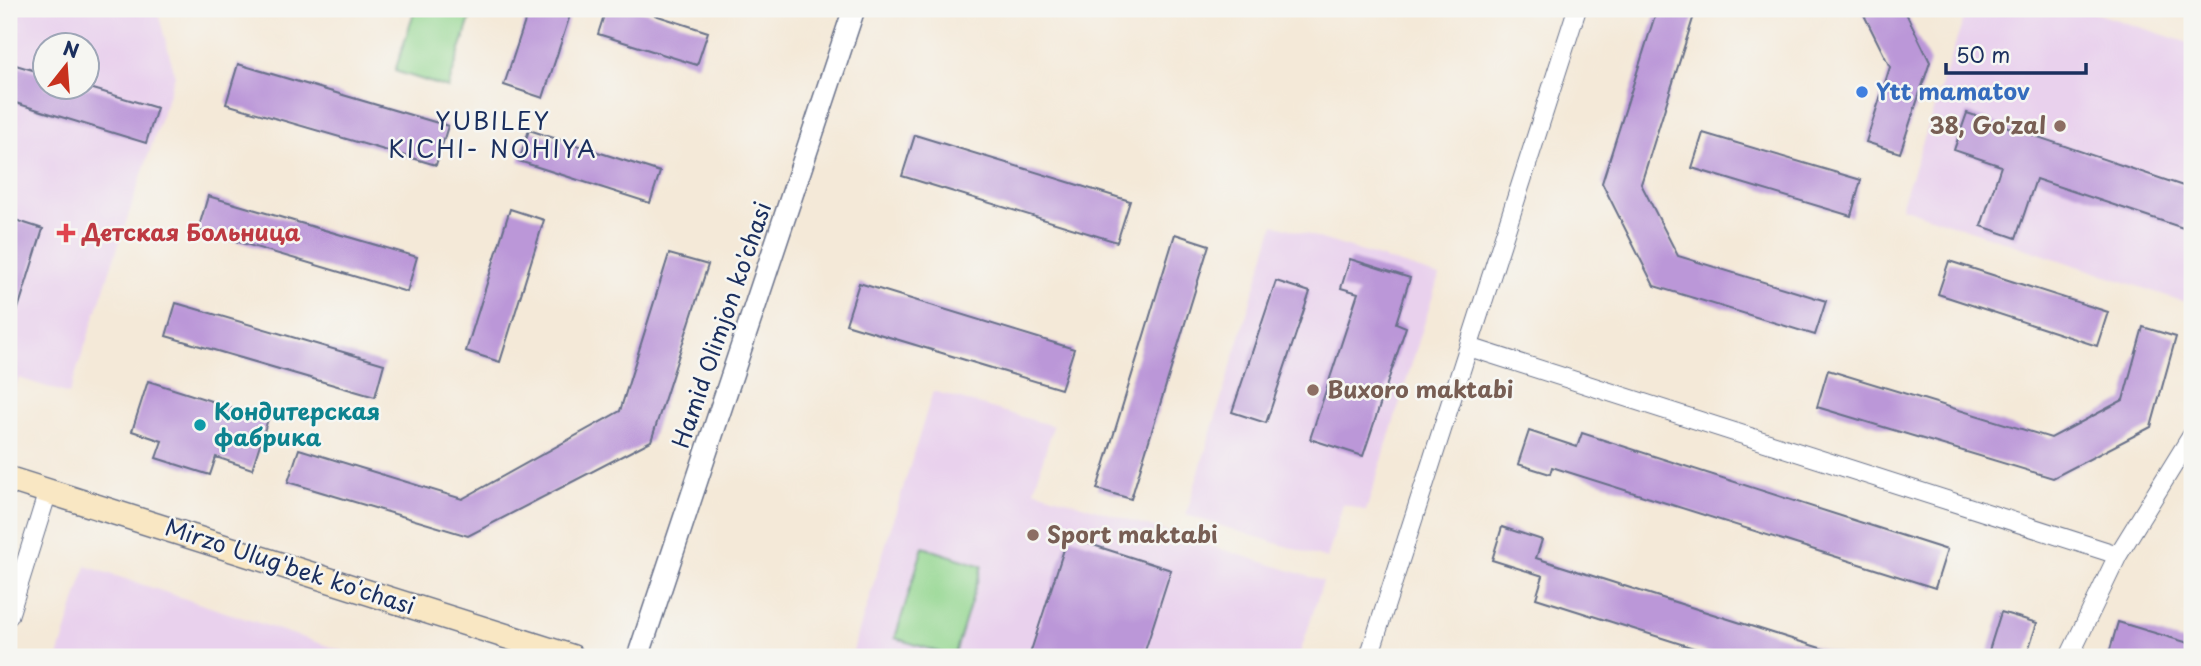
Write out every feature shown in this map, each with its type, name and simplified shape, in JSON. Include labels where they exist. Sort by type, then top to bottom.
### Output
[{"type":"main road","name":"Mirzo Ulug'bek ko'chasi","points":[[9,479],[572,657]]},
{"type":"street","name":"Hamid Olimjon ko'chasi","points":[[638,657],[854,9]]},
{"type":"street","points":[[1369,657],[1577,9]]},
{"type":"street","points":[[1469,347],[2118,555]]},
{"type":"street","points":[[2070,657],[2118,555],[2192,435]]},
{"type":"street","points":[[9,616],[48,491]]},
{"type":"shaded area","name":"Детская Больница","points":[[9,9],[157,9],[175,75],[69,394],[19,378],[9,400]]},
{"type":"shaded area","name":"38, Go'zal","points":[[1967,9],[2083,9],[2192,44],[2192,280],[2185,302],[1901,207]]},
{"type":"shaded area","name":"Buxoro maktabi","points":[[1274,224],[1439,276],[1366,511],[1343,504],[1327,559],[1186,515]]},
{"type":"shaded area","name":"Sport maktabi","points":[[933,391],[1053,426],[1034,490],[1323,581],[1299,657],[851,657]]},
{"type":"shaded area","points":[[86,566],[361,657],[58,657]]},
{"type":"green space","points":[[415,9],[473,9],[448,88],[395,71]]},
{"type":"green space","points":[[923,547],[982,566],[954,657],[895,638]]},
{"type":"building","points":[[529,9],[572,9],[543,98],[504,85]]},
{"type":"building","points":[[606,9],[636,9],[708,32],[697,65],[598,34]]},
{"type":"building","points":[[1657,9],[1696,9],[1641,184],[1678,256],[1826,301],[1815,335],[1654,286],[1602,183]]},
{"type":"building","points":[[1861,9],[1904,9],[1930,62],[1900,153],[1866,142],[1890,67]]},
{"type":"building","points":[[9,63],[32,70],[32,102],[102,102],[102,92],[157,108],[146,143],[9,101]]},
{"type":"building","points":[[238,64],[448,126],[436,165],[226,104]]},
{"type":"building","points":[[1967,113],[2192,189],[2192,201],[2183,228],[2036,179],[2016,238],[1981,226],[2001,166],[1954,150]]},
{"type":"building","points":[[529,130],[660,172],[650,203],[519,161]]},
{"type":"building","points":[[1703,133],[1861,180],[1851,216],[1692,168]]},
{"type":"building","points":[[915,135],[1130,201],[1117,242],[902,176]]},
{"type":"building","points":[[208,196],[417,257],[407,292],[198,230]]},
{"type":"building","points":[[510,209],[544,220],[500,362],[466,351]]},
{"type":"building","points":[[9,218],[43,229],[12,328],[9,327]]},
{"type":"building","points":[[1175,234],[1209,245],[1131,499],[1097,489]]},
{"type":"building","points":[[669,254],[708,265],[651,441],[468,536],[288,482],[299,449],[462,499],[620,411]]},
{"type":"building","points":[[1350,259],[1410,278],[1396,323],[1406,327],[1363,456],[1310,439],[1358,293],[1341,288]]},
{"type":"building","points":[[1949,261],[2108,312],[2097,346],[1938,294]]},
{"type":"building","points":[[1276,281],[1310,292],[1266,423],[1232,412]]},
{"type":"building","points":[[859,283],[1074,349],[1061,389],[846,324]]},
{"type":"building","points":[[176,303],[384,364],[375,397],[166,336]]},
{"type":"building","points":[[2143,327],[2176,337],[2151,427],[2053,478],[1817,407],[1828,370],[2051,438],[2123,400]]},
{"type":"building","name":"Кондитерская фабрика","points":[[148,381],[268,419],[252,469],[216,457],[210,475],[156,458],[162,441],[132,431]]},
{"type":"building","points":[[1529,431],[1577,447],[1582,433],[1947,550],[1935,588],[1552,467],[1550,474],[1518,464]]},
{"type":"building","points":[[1502,527],[1542,540],[1536,558],[1839,654],[1838,657],[1722,657],[1536,598],[1543,576],[1492,560]]},
{"type":"building","points":[[1068,537],[1171,570],[1143,657],[1029,657]]},
{"type":"building","points":[[2001,612],[2037,623],[2026,657],[1987,657]]},
{"type":"building","points":[[2118,622],[2192,644],[2192,657],[2108,657]]},
{"type":"place","name":"Ytt mamatov","points":[[1862,92]]},
{"type":"place","name":"38, Go'zal","points":[[2060,126]]},
{"type":"place","name":"Детская Больница","points":[[66,233]]},
{"type":"place","name":"Buxoro maktabi","points":[[1313,390]]},
{"type":"place","name":"Кондитерская фабрика","points":[[200,425]]},
{"type":"place","name":"Sport maktabi","points":[[1033,535]]},
{"type":"district","name":"YUBILEY KICHI- NOHIYA","points":[[493,136]]}]
